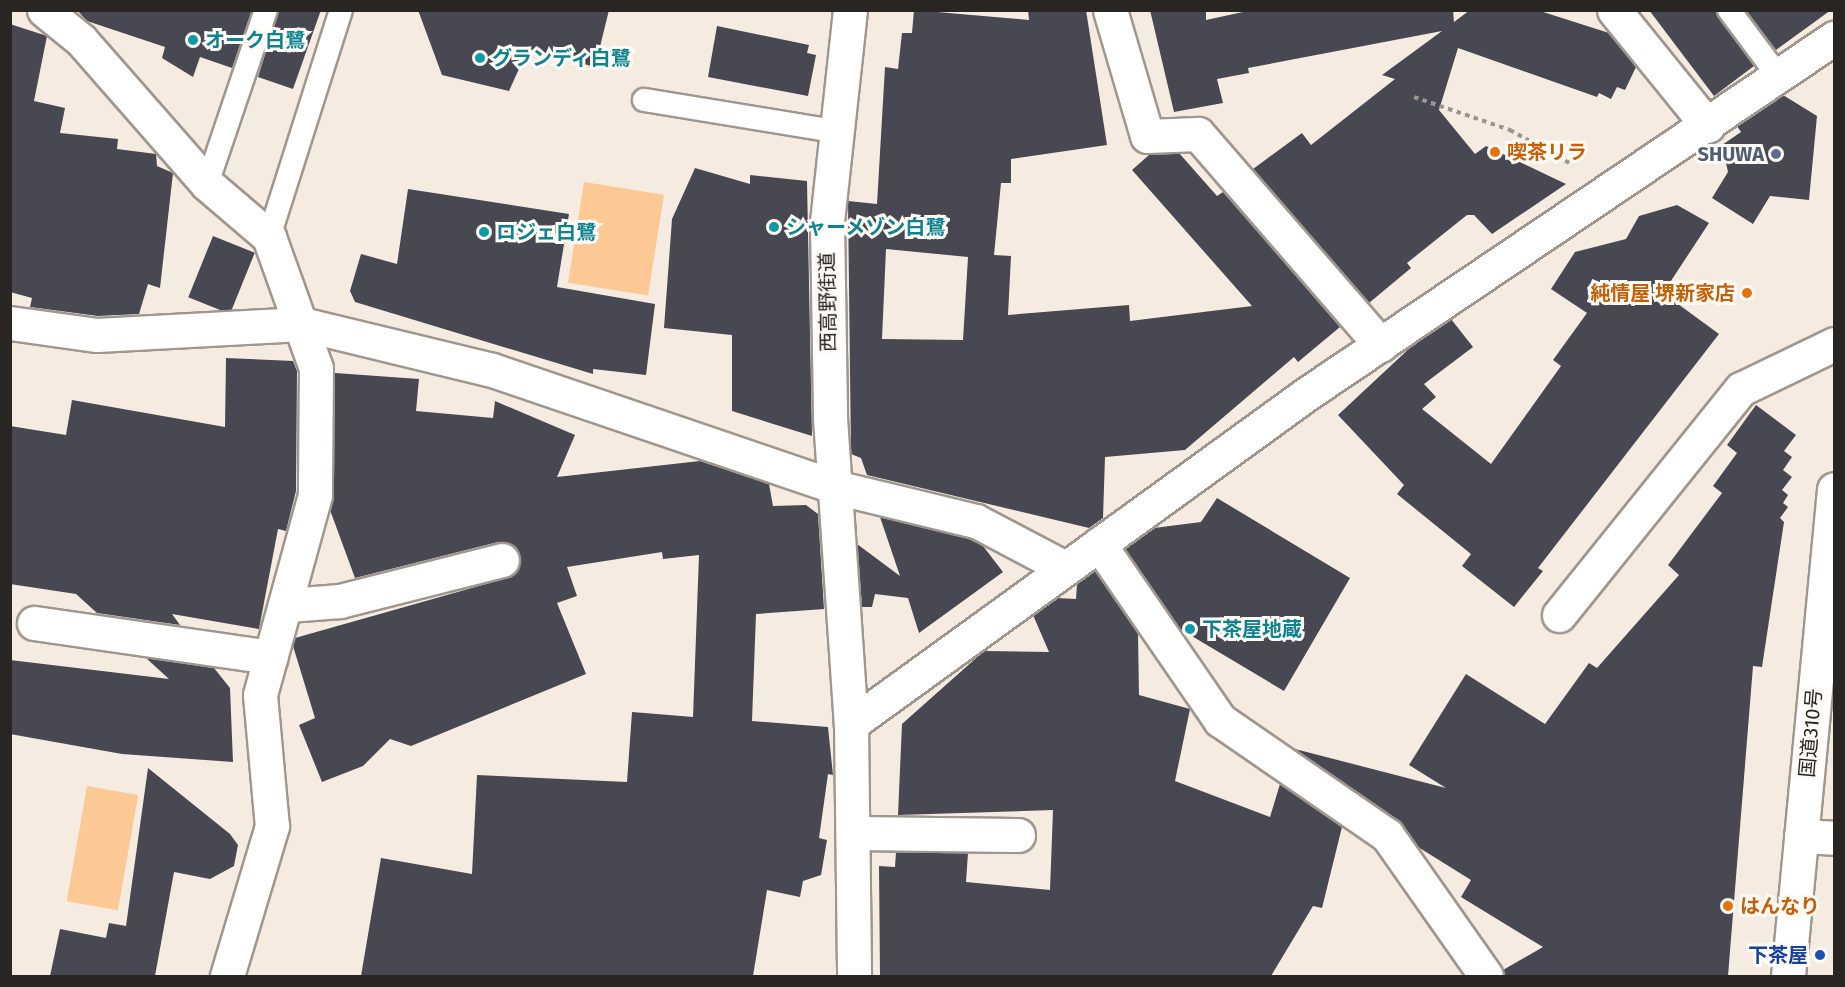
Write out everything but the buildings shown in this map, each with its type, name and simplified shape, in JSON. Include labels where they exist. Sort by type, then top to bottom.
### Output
[{"type":"main road","points":[[44,10],[81,40],[207,184],[269,237],[316,368],[315,495],[288,605],[261,694],[272,826],[227,976]]},
{"type":"main road","name":"西高野街道","points":[[850,10],[834,131],[827,221],[835,487],[851,724],[854,976]]},
{"type":"main road","points":[[1110,10],[1147,136],[1198,134],[1381,345]]},
{"type":"main road","points":[[1614,10],[1708,126]]},
{"type":"main road","points":[[851,724],[1065,568],[1381,345],[1708,126],[1834,38]]},
{"type":"main road","points":[[10,323],[97,336],[302,324],[492,370],[835,487],[976,521],[1065,568]]},
{"type":"main road","points":[[1559,615],[1741,389],[1834,344]]},
{"type":"main road","name":"国道310号","points":[[1788,976],[1801,836],[1826,649],[1834,489]]},
{"type":"main road","points":[[1099,544],[1221,720],[1387,835],[1486,976]]},
{"type":"main road","points":[[288,605],[340,601],[502,560]]},
{"type":"main road","points":[[34,623],[271,657]]},
{"type":"main road","points":[[853,833],[1018,835]]},
{"type":"main road","points":[[1801,836],[1834,838]]},
{"type":"lane","points":[[207,184],[266,10]]},
{"type":"lane","points":[[269,237],[341,10]]},
{"type":"lane","points":[[1729,10],[1779,77]]},
{"type":"lane","points":[[644,100],[834,131]]},
{"type":"path","points":[[1414,97],[1510,130],[1610,191]]},
{"type":"shaded area","points":[[584,182],[664,195],[648,295],[568,283]]},
{"type":"shaded area","points":[[87,786],[138,795],[118,910],[67,901]]},
{"type":"place","name":"オーク白鷺","points":[[193,40]]},
{"type":"place","name":"グランディ白鷺","points":[[480,58]]},
{"type":"place","name":"喫茶リラ","points":[[1495,152]]},
{"type":"place","name":"SHUWA","points":[[1776,154]]},
{"type":"place","name":"シャーメゾン白鷺","points":[[774,227]]},
{"type":"place","name":"ロジェ白鷺","points":[[484,232]]},
{"type":"place","name":"純情屋 堺新家店","points":[[1747,293]]},
{"type":"place","name":"下茶屋地蔵","points":[[1190,629]]},
{"type":"place","name":"はんなり","points":[[1728,906]]},
{"type":"place","name":"下茶屋","points":[[1820,955]]}]
